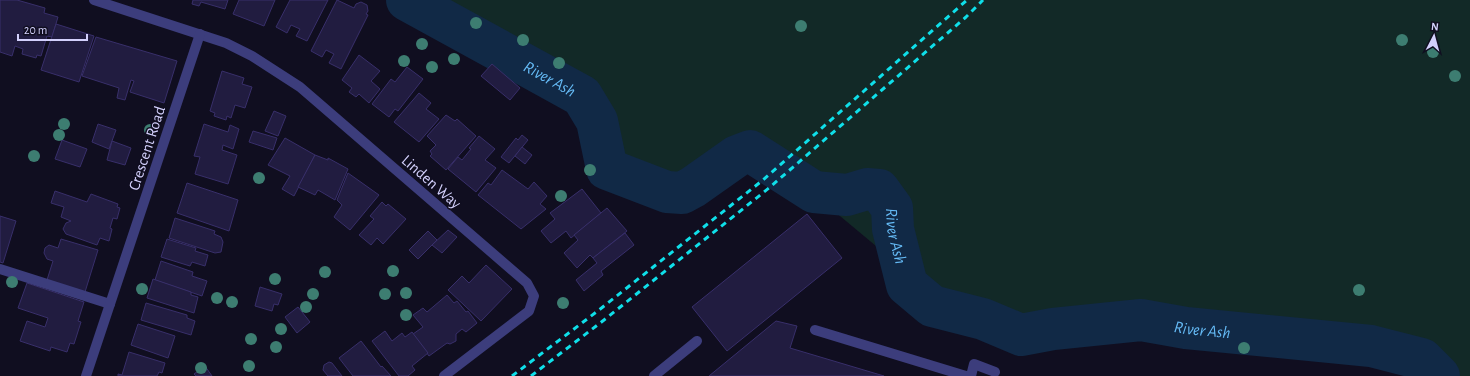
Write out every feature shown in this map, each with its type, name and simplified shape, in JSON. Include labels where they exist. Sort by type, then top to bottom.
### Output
[{"type":"street","points":[[94,0],[200,34]]},
{"type":"street","name":"Crescent Road","points":[[86,376],[200,34]]},
{"type":"street","name":"Linden Way","points":[[200,34],[226,43],[252,56],[300,87],[527,283],[534,296],[529,310],[444,376]]},
{"type":"street","points":[[0,269],[110,304]]},
{"type":"street","points":[[815,330],[966,376]]},
{"type":"street","points":[[654,376],[697,341]]},
{"type":"street","points":[[971,376],[974,364],[995,372]]},
{"type":"green space","points":[[407,0],[1470,0],[1470,376],[1452,376],[1427,350],[1335,334],[1311,340],[1186,328],[1141,320],[1053,329],[1021,335],[978,331],[804,186],[750,151],[737,156],[682,193],[667,192],[607,169],[597,121],[582,96]]},
{"type":"building","points":[[0,0],[17,0],[45,8],[44,13],[58,17],[52,37],[47,36],[41,56],[37,55],[36,58],[22,54],[23,49],[15,46],[12,56],[0,52]]},
{"type":"building","points":[[193,0],[228,0],[225,9],[201,2],[199,6],[192,4]]},
{"type":"building","points":[[239,0],[275,0],[264,26],[233,14]]},
{"type":"building","points":[[290,0],[328,0],[307,41],[296,36],[300,29],[291,25],[287,33],[276,27]]},
{"type":"building","points":[[337,0],[354,8],[356,4],[361,2],[367,5],[368,11],[366,14],[368,15],[341,69],[329,63],[334,54],[326,50],[322,57],[311,51]]},
{"type":"building","points":[[56,24],[94,36],[79,82],[41,70]]},
{"type":"building","points":[[96,37],[177,61],[164,103],[130,92],[134,81],[131,80],[125,100],[117,98],[119,88],[82,76]]},
{"type":"building","points":[[359,55],[380,71],[371,81],[380,89],[369,103],[359,94],[356,97],[349,92],[352,88],[342,80]]},
{"type":"building","points":[[492,64],[520,88],[510,100],[481,76]]},
{"type":"building","points":[[407,67],[423,79],[398,111],[395,109],[389,117],[372,104],[391,79],[395,82]]},
{"type":"building","points":[[222,71],[244,78],[242,84],[252,87],[245,108],[235,105],[231,118],[227,116],[226,120],[214,116],[215,113],[210,111]]},
{"type":"building","points":[[419,93],[431,103],[426,109],[439,119],[419,142],[394,122]]},
{"type":"building","points":[[274,111],[286,116],[278,136],[265,131]]},
{"type":"building","points":[[446,115],[455,121],[457,119],[476,136],[446,170],[430,156],[432,154],[430,151],[436,145],[427,136]]},
{"type":"building","points":[[98,124],[116,130],[109,149],[92,142]]},
{"type":"building","points":[[204,124],[228,132],[230,125],[239,129],[233,149],[223,145],[222,150],[237,155],[228,184],[195,174],[200,157],[194,156]]},
{"type":"building","points":[[253,131],[277,138],[273,150],[249,142]]},
{"type":"building","points":[[522,135],[528,140],[509,163],[501,157],[516,138],[518,140]]},
{"type":"building","points":[[479,136],[495,149],[485,160],[496,168],[476,192],[448,169],[458,157],[462,160],[471,149],[469,148]]},
{"type":"building","points":[[285,138],[315,155],[294,196],[282,189],[290,176],[268,165]]},
{"type":"building","points":[[62,140],[87,149],[80,167],[55,159]]},
{"type":"building","points":[[112,141],[131,148],[125,165],[107,160]]},
{"type":"building","points":[[522,147],[532,155],[525,164],[515,156]]},
{"type":"building","points":[[315,155],[328,160],[328,158],[348,169],[335,200],[318,190],[315,195],[298,187]]},
{"type":"building","points":[[502,170],[528,189],[534,182],[547,196],[540,204],[546,209],[521,229],[478,195],[488,183],[491,185]]},
{"type":"building","points":[[348,173],[379,195],[350,230],[334,217],[342,205],[337,200]]},
{"type":"building","points":[[187,183],[238,200],[229,231],[177,213]]},
{"type":"building","points":[[582,189],[601,213],[571,238],[566,231],[551,243],[541,231],[555,219],[550,213]]},
{"type":"building","points":[[55,191],[87,202],[91,194],[118,204],[117,207],[120,208],[117,219],[113,218],[110,228],[112,229],[109,241],[100,238],[97,245],[66,234],[63,229],[66,223],[71,221],[61,217],[64,207],[51,203]]},
{"type":"building","points":[[382,202],[386,206],[388,204],[406,219],[383,244],[377,238],[371,245],[359,235],[374,219],[370,216]]},
{"type":"building","points":[[607,208],[627,231],[593,258],[590,255],[577,268],[564,253],[578,240],[574,235]]},
{"type":"building","points":[[807,214],[842,258],[727,351],[692,307]]},
{"type":"building","points":[[0,216],[16,221],[3,263],[0,262]]},
{"type":"building","points":[[175,218],[215,231],[214,234],[221,237],[223,242],[221,252],[215,253],[169,238]]},
{"type":"building","points":[[448,230],[457,237],[442,253],[432,245]]},
{"type":"building","points":[[428,231],[437,240],[418,259],[409,250]]},
{"type":"building","points":[[625,233],[634,245],[601,271],[603,275],[584,291],[576,280],[597,263],[593,258]]},
{"type":"building","points":[[61,239],[98,250],[85,292],[47,280],[53,261],[47,259],[44,253],[45,248],[49,245],[58,248]]},
{"type":"building","points":[[167,239],[196,248],[195,251],[208,255],[205,266],[192,262],[190,266],[161,257]]},
{"type":"building","points":[[161,261],[193,272],[192,276],[207,281],[202,296],[155,280]]},
{"type":"building","points":[[486,265],[512,289],[481,321],[448,290],[462,276],[469,283]]},
{"type":"building","points":[[153,279],[191,292],[191,295],[198,297],[194,313],[147,298]]},
{"type":"building","points":[[27,283],[84,302],[78,321],[81,322],[74,344],[70,343],[67,352],[51,347],[50,351],[20,341],[27,321],[45,327],[48,318],[18,308]]},
{"type":"building","points":[[260,287],[282,294],[278,305],[274,304],[272,311],[255,306]]},
{"type":"building","points":[[447,295],[454,303],[457,301],[466,312],[468,311],[477,323],[466,332],[462,329],[456,334],[456,341],[450,344],[447,343],[429,356],[413,334],[423,327],[413,315],[423,308],[427,312]]},
{"type":"building","points":[[146,303],[187,315],[187,318],[195,321],[191,335],[141,320]]},
{"type":"building","points":[[298,307],[310,322],[297,333],[285,317]]},
{"type":"building","points":[[776,321],[797,326],[790,348],[884,376],[709,376]]},
{"type":"building","points":[[138,324],[175,336],[168,358],[131,345]]},
{"type":"building","points":[[385,331],[392,341],[402,333],[405,337],[412,332],[428,353],[412,366],[415,370],[408,376],[399,376],[372,341]]},
{"type":"building","points":[[361,341],[381,367],[382,366],[391,376],[353,376],[339,358]]},
{"type":"building","points":[[129,352],[165,363],[162,373],[159,372],[157,376],[118,376],[118,374],[122,375]]},
{"type":"building","points":[[329,362],[332,363],[342,376],[328,376],[323,370],[324,365]]},
{"type":"building","points":[[205,366],[212,376],[196,376],[194,374]]},
{"type":"waterway","name":"River Ash","points":[[407,0],[582,96],[597,121],[607,169],[667,192],[682,193],[737,156],[750,151],[814,192],[847,195],[867,189],[879,190],[892,208],[893,229],[907,285],[932,306],[983,319],[1021,335],[1053,329],[1141,320],[1186,328],[1371,346],[1422,359],[1439,376]]},
{"type":"railway","points":[[512,376],[599,310],[763,180],[967,0]]},
{"type":"railway","points":[[531,376],[604,320],[769,188],[966,17],[983,0]]}]
